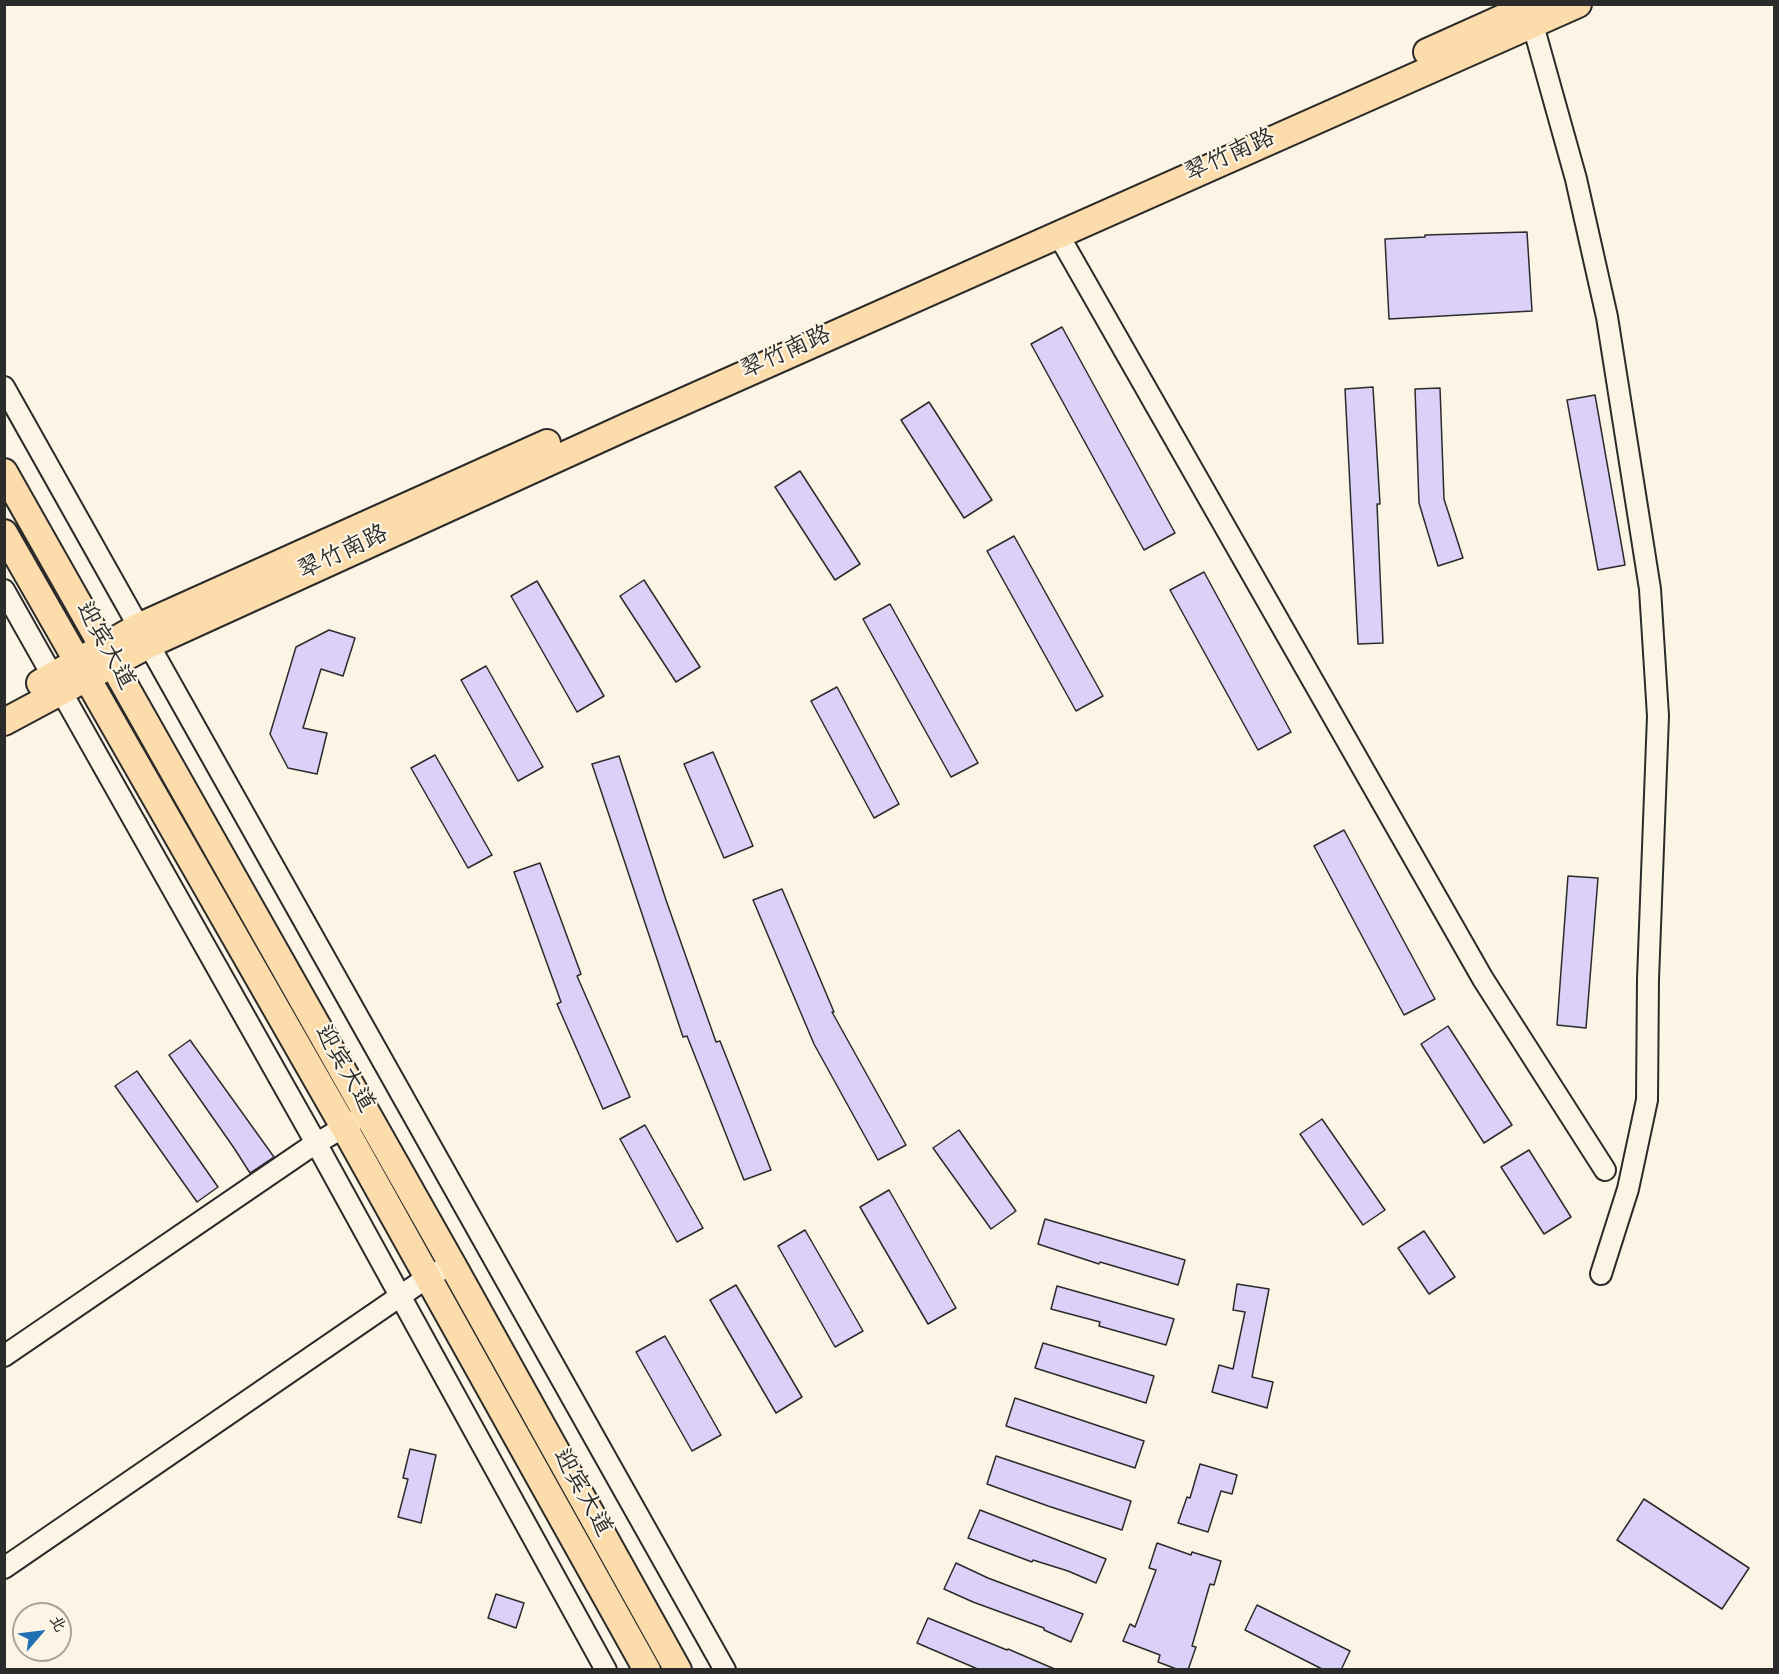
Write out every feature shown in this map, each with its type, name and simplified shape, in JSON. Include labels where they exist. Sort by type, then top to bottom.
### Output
[{"type":"main road","name":"翠竹南路","points":[[4,722],[57,683],[143,636],[610,415],[1529,11],[1578,4]]},
{"type":"main road","name":"翠竹南路","points":[[143,636],[626,427],[1058,234],[1529,11]]},
{"type":"main road","name":"迎宾大道","points":[[4,472],[452,1264],[678,1670]]},
{"type":"main road","name":"迎宾大道","points":[[4,533],[344,1127],[647,1670]]},
{"type":"main road","name":"翠竹南路","points":[[4,703],[57,683]]},
{"type":"street","points":[[1529,11],[1576,179],[1607,317],[1650,589],[1657,704],[1648,979],[1647,1101],[1628,1189],[1601,1274]]},
{"type":"street","points":[[1058,234],[1483,979],[1605,1170]]},
{"type":"street","points":[[4,387],[725,1670]]},
{"type":"street","points":[[4,590],[316,1143],[606,1670]]},
{"type":"street","points":[[4,1356],[316,1143],[366,1113]]},
{"type":"street","points":[[4,1568],[428,1277],[452,1264]]},
{"type":"building","points":[[1527,232],[1532,311],[1389,319],[1385,239],[1425,237],[1425,235]]},
{"type":"building","points":[[1062,327],[1175,533],[1144,550],[1031,344]]},
{"type":"building","points":[[1373,387],[1380,504],[1377,504],[1383,643],[1358,644],[1345,389]]},
{"type":"building","points":[[1440,388],[1444,499],[1463,558],[1438,566],[1419,503],[1415,389]]},
{"type":"building","points":[[1595,395],[1625,565],[1598,570],[1567,400]]},
{"type":"building","points":[[929,402],[992,500],[964,518],[901,420]]},
{"type":"building","points":[[800,471],[860,564],[835,580],[775,487]]},
{"type":"building","points":[[1014,536],[1103,696],[1076,711],[987,551]]},
{"type":"building","points":[[1204,572],[1291,732],[1258,750],[1170,590]]},
{"type":"building","points":[[644,580],[700,667],[676,682],[620,596]]},
{"type":"building","points":[[537,581],[604,696],[577,712],[511,596]]},
{"type":"building","points":[[890,604],[978,763],[951,777],[863,619]]},
{"type":"building","points":[[329,630],[355,638],[343,676],[321,669],[303,728],[327,733],[317,774],[288,768],[270,734],[296,647]]},
{"type":"building","points":[[486,666],[543,767],[518,781],[461,680]]},
{"type":"building","points":[[837,687],[899,804],[874,818],[811,701]]},
{"type":"building","points":[[713,752],[753,846],[724,858],[684,764]]},
{"type":"building","points":[[435,755],[492,855],[468,868],[411,768]]},
{"type":"building","points":[[619,756],[716,1042],[720,1041],[771,1170],[744,1180],[687,1036],[683,1037],[592,764]]},
{"type":"building","points":[[1344,830],[1435,999],[1404,1015],[1314,846]]},
{"type":"building","points":[[540,863],[581,974],[577,976],[630,1097],[603,1109],[557,1004],[561,1002],[514,872]]},
{"type":"building","points":[[1568,876],[1598,878],[1586,1028],[1557,1025]]},
{"type":"building","points":[[782,889],[834,1012],[832,1012],[906,1145],[878,1160],[814,1044],[753,900]]},
{"type":"building","points":[[1448,1026],[1512,1125],[1484,1143],[1421,1044]]},
{"type":"building","points":[[190,1040],[274,1157],[250,1173],[169,1055]]},
{"type":"building","points":[[137,1071],[218,1187],[197,1202],[115,1086]]},
{"type":"building","points":[[1322,1119],[1385,1210],[1363,1225],[1300,1134]]},
{"type":"building","points":[[645,1125],[703,1228],[677,1242],[620,1139]]},
{"type":"building","points":[[959,1130],[1016,1211],[991,1229],[933,1148]]},
{"type":"building","points":[[1529,1150],[1571,1217],[1544,1234],[1501,1167]]},
{"type":"building","points":[[889,1190],[956,1308],[928,1324],[860,1207]]},
{"type":"building","points":[[1045,1219],[1185,1260],[1178,1285],[1100,1262],[1099,1264],[1038,1244]]},
{"type":"building","points":[[805,1230],[863,1331],[835,1347],[778,1246]]},
{"type":"building","points":[[1424,1231],[1455,1277],[1429,1294],[1398,1248]]},
{"type":"building","points":[[1237,1284],[1269,1289],[1252,1377],[1273,1382],[1267,1408],[1212,1392],[1219,1365],[1233,1369],[1245,1312],[1233,1310]]},
{"type":"building","points":[[736,1285],[802,1397],[776,1413],[710,1300]]},
{"type":"building","points":[[1057,1286],[1174,1319],[1166,1345],[1099,1326],[1100,1322],[1051,1309]]},
{"type":"building","points":[[665,1336],[721,1435],[692,1451],[636,1352]]},
{"type":"building","points":[[1043,1343],[1154,1376],[1146,1403],[1035,1368]]},
{"type":"building","points":[[1015,1398],[1144,1441],[1135,1468],[1006,1426]]},
{"type":"building","points":[[410,1449],[436,1455],[421,1523],[398,1517],[408,1479],[403,1478]]},
{"type":"building","points":[[996,1456],[1131,1501],[1122,1530],[987,1484]]},
{"type":"building","points":[[1200,1464],[1237,1475],[1232,1494],[1221,1491],[1208,1532],[1178,1523],[1187,1497],[1190,1498]]},
{"type":"building","points":[[1644,1499],[1749,1568],[1722,1609],[1617,1540]]},
{"type":"building","points":[[980,1510],[1106,1559],[1096,1583],[1068,1571],[1033,1560],[1032,1562],[968,1538]]},
{"type":"building","points":[[1157,1543],[1191,1555],[1192,1552],[1221,1561],[1214,1585],[1210,1584],[1192,1646],[1196,1647],[1188,1670],[1179,1670],[1158,1662],[1160,1655],[1123,1641],[1130,1624],[1135,1627],[1156,1570],[1149,1568]]},
{"type":"building","points":[[956,1563],[988,1578],[1083,1614],[1071,1642],[1044,1628],[944,1589]]},
{"type":"building","points":[[496,1594],[524,1603],[516,1628],[488,1618]]},
{"type":"building","points":[[1257,1605],[1350,1651],[1341,1670],[1324,1670],[1245,1630]]},
{"type":"building","points":[[928,1618],[1057,1670],[980,1670],[917,1643]]}]
